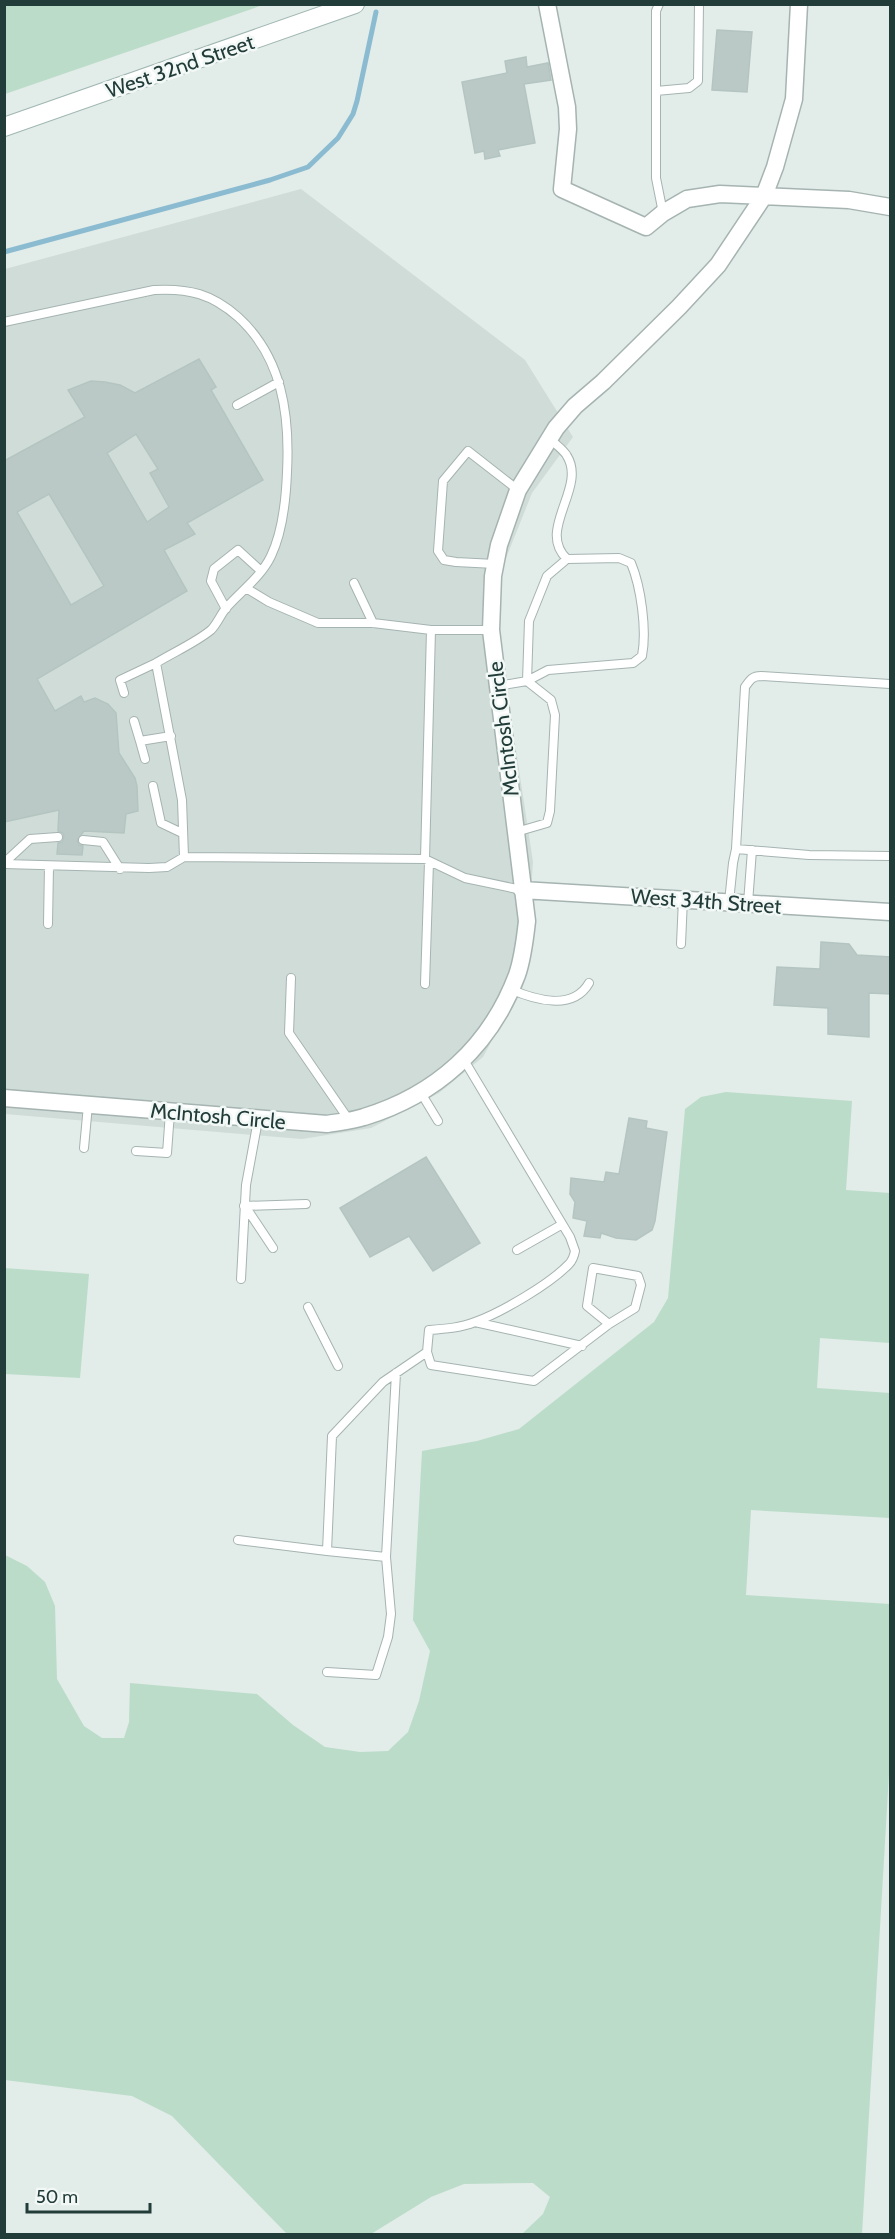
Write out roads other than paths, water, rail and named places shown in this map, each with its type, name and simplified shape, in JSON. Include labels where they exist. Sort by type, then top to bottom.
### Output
[{"type":"main road","name":"West 32nd Street","points":[[4,127],[355,4]]},
{"type":"street","points":[[547,4],[567,107],[568,129],[562,189],[646,227],[663,213],[687,199],[720,194],[849,200],[891,207]]},
{"type":"street","name":"McIntosh Circle","points":[[4,1098],[327,1124],[392,1107],[421,1093],[464,1060],[490,1027],[517,975],[527,921],[491,630],[491,596],[499,545],[518,490],[574,406],[603,382],[718,265],[764,196],[794,99],[799,4]]},
{"type":"street","name":"West 34th Street","points":[[522,890],[891,912]]},
{"type":"lane","points":[[659,4],[656,11],[656,178],[663,213]]},
{"type":"lane","points":[[656,91],[689,88],[698,81],[699,4]]},
{"type":"lane","points":[[4,322],[154,290],[174,289],[196,293],[218,301],[253,331],[266,349],[275,368],[285,406],[289,447],[285,505],[271,555],[261,571],[226,609],[212,629],[156,663],[120,680],[124,693]]},
{"type":"lane","points":[[237,405],[279,382]]},
{"type":"lane","points":[[550,439],[568,456],[571,471],[567,498],[556,538],[558,551],[567,559]]},
{"type":"lane","points":[[495,564],[444,560],[438,551],[443,481],[468,451],[518,490]]},
{"type":"lane","points":[[226,609],[211,581],[214,569],[238,550],[261,571]]},
{"type":"lane","points":[[498,686],[527,681],[548,670],[633,663],[642,656],[644,642],[637,577],[631,563],[619,558],[567,559],[547,576],[529,621],[527,681]]},
{"type":"lane","points":[[354,583],[373,623]]},
{"type":"lane","points":[[246,588],[269,602],[318,623],[373,623],[431,630],[491,630]]},
{"type":"lane","points":[[425,984],[431,630]]},
{"type":"lane","points":[[156,663],[182,800],[184,857]]},
{"type":"lane","points":[[729,902],[736,849],[745,687],[750,680],[754,676],[761,676],[891,684]]},
{"type":"lane","points":[[516,832],[547,823],[550,811],[555,715],[551,700],[527,681]]},
{"type":"lane","points":[[134,721],[146,759]]},
{"type":"lane","points":[[140,741],[171,736]]},
{"type":"lane","points":[[153,786],[160,823],[182,833]]},
{"type":"lane","points":[[4,864],[30,839],[58,837]]},
{"type":"lane","points":[[83,840],[103,842],[120,868]]},
{"type":"lane","points":[[736,849],[809,855],[891,856]]},
{"type":"lane","points":[[748,903],[752,850]]},
{"type":"lane","points":[[4,864],[120,868],[167,867],[184,857],[427,860],[465,878],[522,890]]},
{"type":"lane","points":[[48,924],[49,866]]},
{"type":"lane","points":[[681,944],[683,899]]},
{"type":"lane","points":[[291,978],[289,1033],[349,1120]]},
{"type":"lane","points":[[510,989],[528,997],[562,1001],[577,998],[589,983]]},
{"type":"lane","points":[[464,1060],[570,1237],[575,1251],[572,1262],[553,1278],[474,1322],[452,1328],[429,1330],[427,1352],[431,1365],[534,1381],[609,1324],[635,1308],[641,1285],[638,1276],[593,1268],[587,1306],[609,1324]]},
{"type":"lane","points":[[421,1093],[438,1121]]},
{"type":"lane","points":[[84,1148],[88,1105]]},
{"type":"lane","points":[[136,1151],[167,1153],[170,1112]]},
{"type":"lane","points":[[241,1279],[244,1206],[258,1120]]},
{"type":"lane","points":[[244,1206],[306,1204]]},
{"type":"lane","points":[[244,1206],[273,1248]]},
{"type":"lane","points":[[517,1250],[561,1225]]},
{"type":"lane","points":[[308,1307],[338,1366]]},
{"type":"lane","points":[[474,1322],[582,1346]]},
{"type":"lane","points":[[327,1551],[332,1436],[382,1382],[427,1352]]},
{"type":"lane","points":[[327,1672],[376,1675],[388,1637],[391,1614],[386,1557],[396,1373]]},
{"type":"lane","points":[[238,1540],[386,1557]]},
{"type":"waterway","points":[[4,252],[270,180],[308,167],[338,138],[353,114],[376,12]]}]
